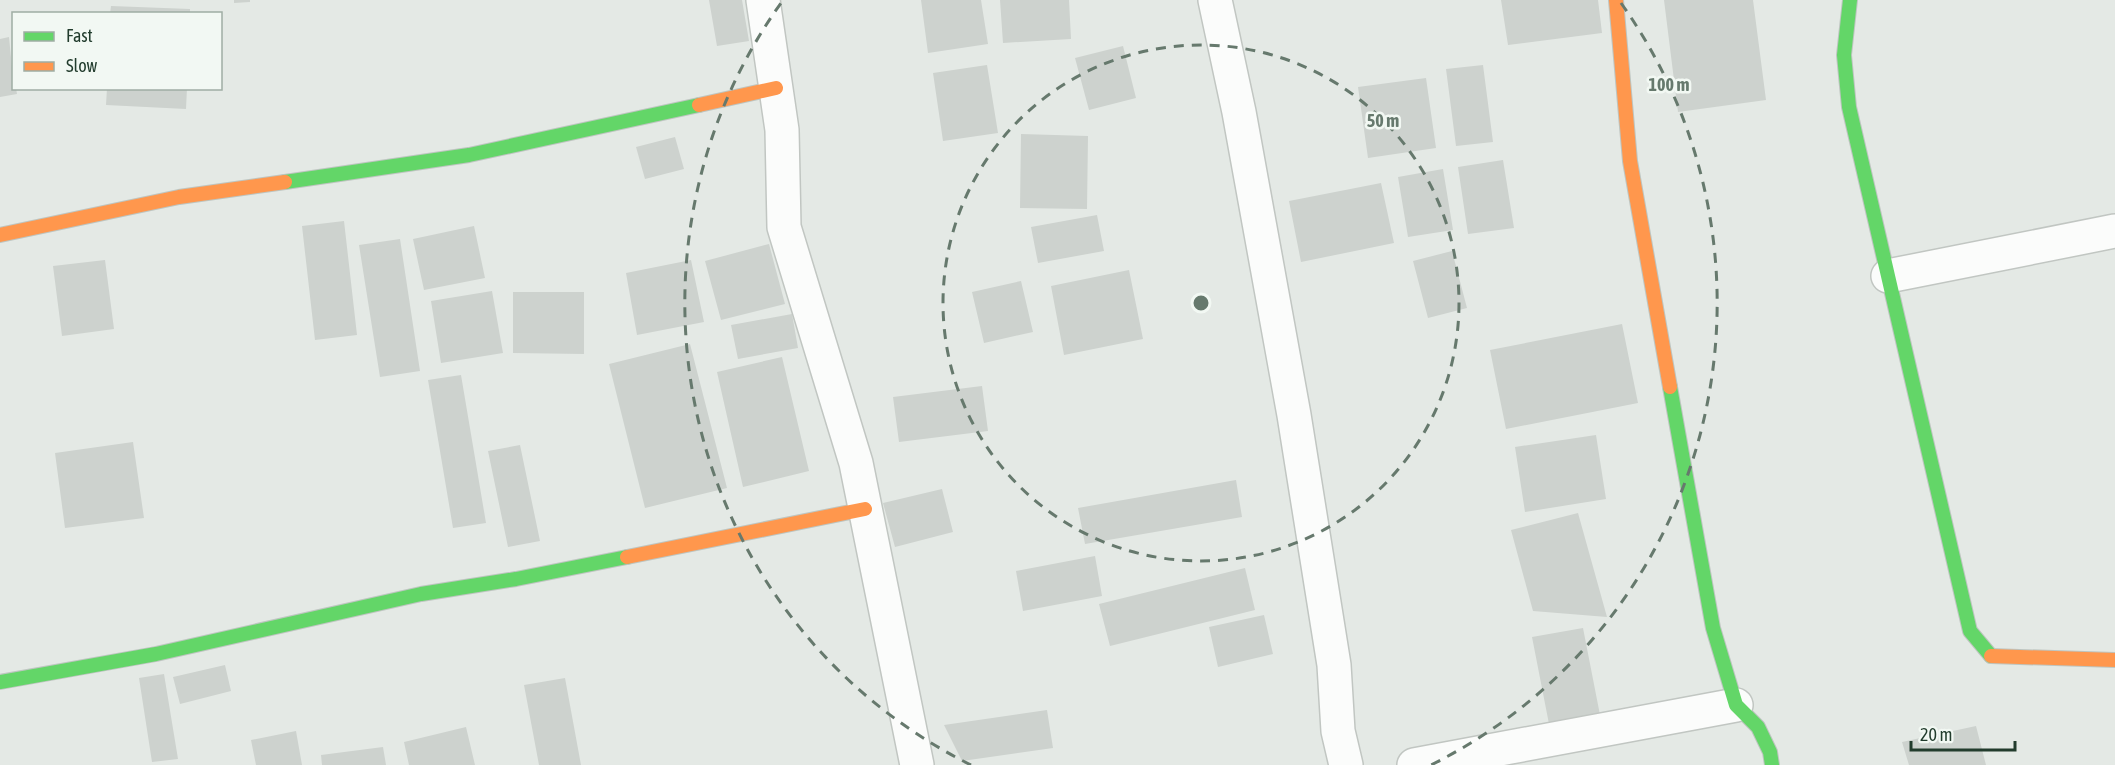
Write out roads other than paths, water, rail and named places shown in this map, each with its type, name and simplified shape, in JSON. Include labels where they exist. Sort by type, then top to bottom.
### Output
[{"type":"street","points":[[763,0],[782,130],[783,227],[856,463],[917,765]]},
{"type":"street","points":[[1215,0],[1239,112],[1294,415],[1334,665],[1338,731],[1346,765]]},
{"type":"street","points":[[1616,0],[1630,161],[1713,628],[1736,705],[1758,727],[1770,752],[1772,765]]},
{"type":"street","points":[[1850,0],[1844,55],[1849,107],[1970,631],[1987,654],[1996,658],[2115,660]]},
{"type":"street","points":[[0,235],[179,196],[469,155],[776,88]]},
{"type":"street","points":[[1888,276],[2115,231]]},
{"type":"street","points":[[0,682],[156,654],[422,594],[516,579],[865,508]]},
{"type":"street","points":[[1414,765],[1736,705]]}]
